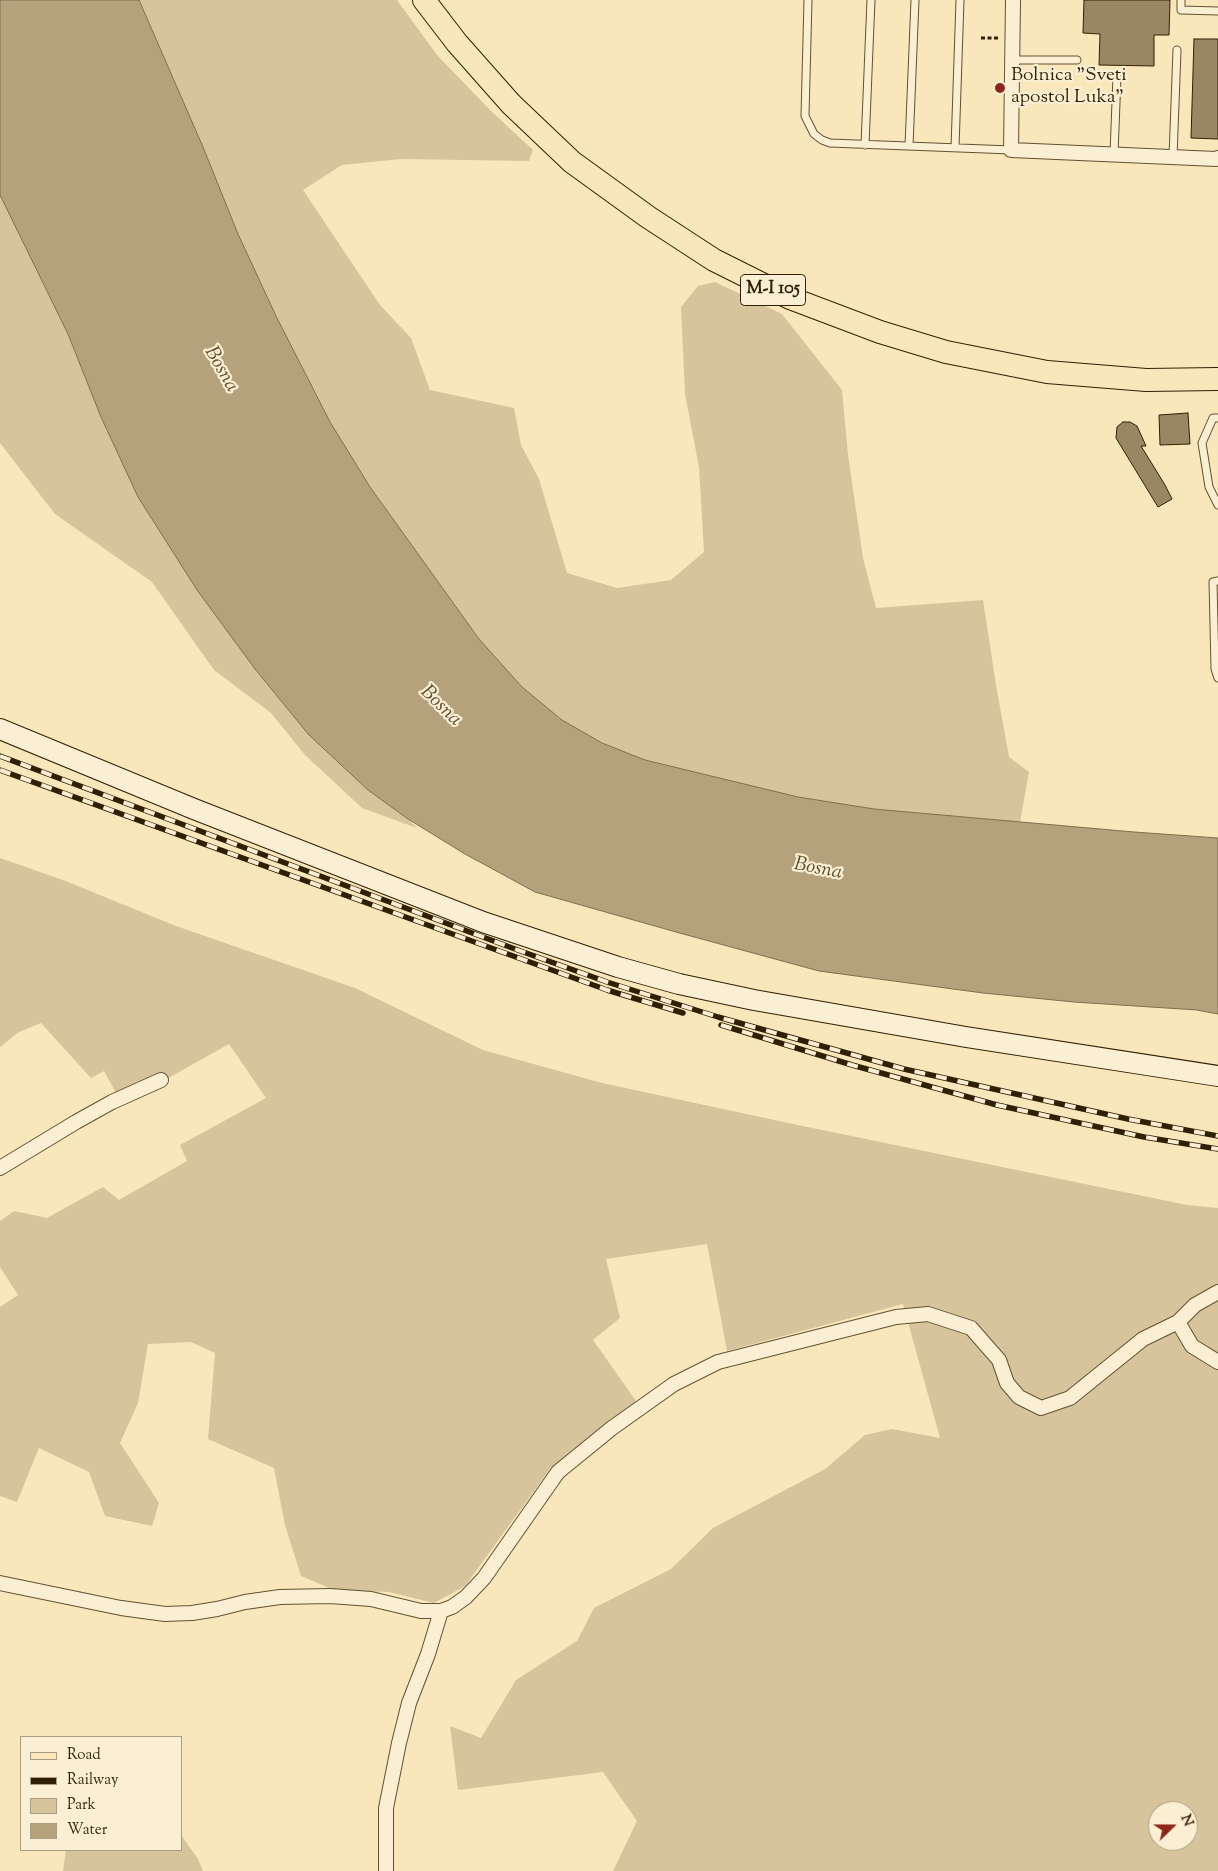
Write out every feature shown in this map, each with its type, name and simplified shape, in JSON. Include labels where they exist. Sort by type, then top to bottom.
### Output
[{"type":"main road","name":"M-I 105","points":[[424,0],[457,43],[511,104],[572,162],[648,218],[714,260],[790,298],[880,332],[946,352],[1046,372],[1146,380],[1218,379]]},
{"type":"main road","points":[[0,729],[194,809],[483,922],[662,979],[754,1000],[956,1036],[1218,1076]]},
{"type":"street","points":[[1013,0],[1011,150],[1218,158]]},
{"type":"street","points":[[0,1168],[90,1114],[161,1080]]},
{"type":"street","points":[[0,1583],[121,1608],[165,1614],[192,1613],[280,1597],[330,1596],[371,1600],[420,1611],[441,1611],[452,1607],[466,1597],[484,1578],[558,1472],[612,1428],[674,1384],[718,1362],[896,1317],[928,1314],[971,1328],[998,1360],[1007,1382],[1019,1397],[1041,1408],[1070,1398],[1143,1339],[1178,1322],[1195,1304],[1218,1292]]},
{"type":"street","points":[[1178,1322],[1192,1346],[1218,1362]]},
{"type":"street","points":[[386,1871],[386,1808],[399,1743],[409,1703],[428,1654],[441,1611]]},
{"type":"lane","points":[[808,0],[804,109],[808,125],[814,134],[822,140],[830,143],[1011,150]]},
{"type":"lane","points":[[865,144],[870,0]]},
{"type":"lane","points":[[909,146],[915,0]]},
{"type":"lane","points":[[955,148],[960,0]]},
{"type":"lane","points":[[1181,0],[1181,10],[1218,12]]},
{"type":"lane","points":[[1173,157],[1177,50]]},
{"type":"lane","points":[[1012,60],[1077,60]]},
{"type":"lane","points":[[1114,154],[1117,76]]},
{"type":"lane","points":[[1218,418],[1213,418],[1202,443],[1209,487],[1218,504]]},
{"type":"lane","points":[[1218,581],[1214,582],[1215,669],[1218,678]]},
{"type":"green space","points":[[139,0],[397,0],[437,55],[491,111],[533,150],[529,161],[401,159],[342,165],[303,190],[380,305],[411,338],[430,390],[514,408],[521,445],[539,479],[567,573],[617,588],[671,580],[704,552],[699,467],[685,394],[681,307],[698,286],[715,282],[782,314],[842,390],[848,455],[863,558],[876,608],[983,600],[1009,757],[1029,772],[1020,822],[874,809],[798,797],[645,760],[602,743],[562,720],[522,687],[479,639],[429,570],[370,487],[330,422],[276,316],[238,234],[203,147]]},
{"type":"green space","points":[[0,195],[68,334],[101,417],[138,497],[197,590],[255,669],[309,735],[368,790],[408,819],[417,828],[362,808],[305,755],[271,713],[214,670],[152,582],[55,514],[0,443]]},
{"type":"green space","points":[[0,858],[63,880],[176,926],[355,988],[483,1050],[602,1083],[1187,1205],[1218,1208],[1218,1871],[613,1871],[637,1821],[603,1772],[458,1790],[450,1726],[481,1738],[516,1680],[577,1641],[594,1608],[671,1569],[713,1528],[825,1469],[865,1435],[892,1429],[940,1438],[903,1304],[727,1351],[707,1244],[606,1259],[620,1318],[593,1340],[636,1401],[550,1469],[465,1586],[434,1603],[389,1592],[334,1590],[301,1576],[285,1525],[274,1468],[208,1439],[215,1353],[191,1342],[148,1344],[138,1403],[120,1443],[159,1503],[152,1526],[105,1516],[89,1472],[39,1448],[17,1502],[0,1496],[0,1307],[18,1295],[0,1267],[0,1221],[14,1211],[47,1218],[103,1187],[119,1200],[187,1161],[180,1145],[266,1098],[229,1044],[122,1104],[104,1071],[91,1078],[41,1023],[19,1032],[0,1047]]},
{"type":"green space","points":[[182,1836],[198,1859],[203,1871],[63,1871],[66,1851],[182,1851]]},
{"type":"water","name":"Bosna","points":[[0,0],[139,0],[203,147],[238,234],[276,316],[330,422],[370,487],[479,639],[522,687],[562,720],[602,743],[645,760],[798,797],[874,809],[1218,838],[1218,1014],[1197,1010],[1074,1002],[983,993],[819,971],[535,892],[465,854],[408,819],[368,790],[309,735],[255,669],[197,590],[138,497],[101,417],[68,334],[0,195]]},
{"type":"building","points":[[1084,0],[1170,0],[1169,35],[1154,35],[1154,66],[1099,65],[1100,34],[1083,33]]},
{"type":"building","points":[[1194,39],[1218,39],[1218,139],[1191,138]]},
{"type":"building","points":[[1188,413],[1190,444],[1160,445],[1159,415]]},
{"type":"building","points":[[1123,422],[1130,422],[1137,426],[1146,446],[1141,446],[1172,499],[1158,507],[1116,438],[1117,427]]},
{"type":"railway","points":[[0,756],[515,949],[607,982],[718,1017],[904,1069],[1128,1119],[1218,1136]]},
{"type":"railway","points":[[0,770],[607,990],[683,1013]]},
{"type":"railway","points":[[721,1025],[852,1065],[997,1105],[1144,1137],[1218,1149]]},
{"type":"place","name":"Bolnica \"Sveti apostol Luka\"","points":[[1000,88]]}]
